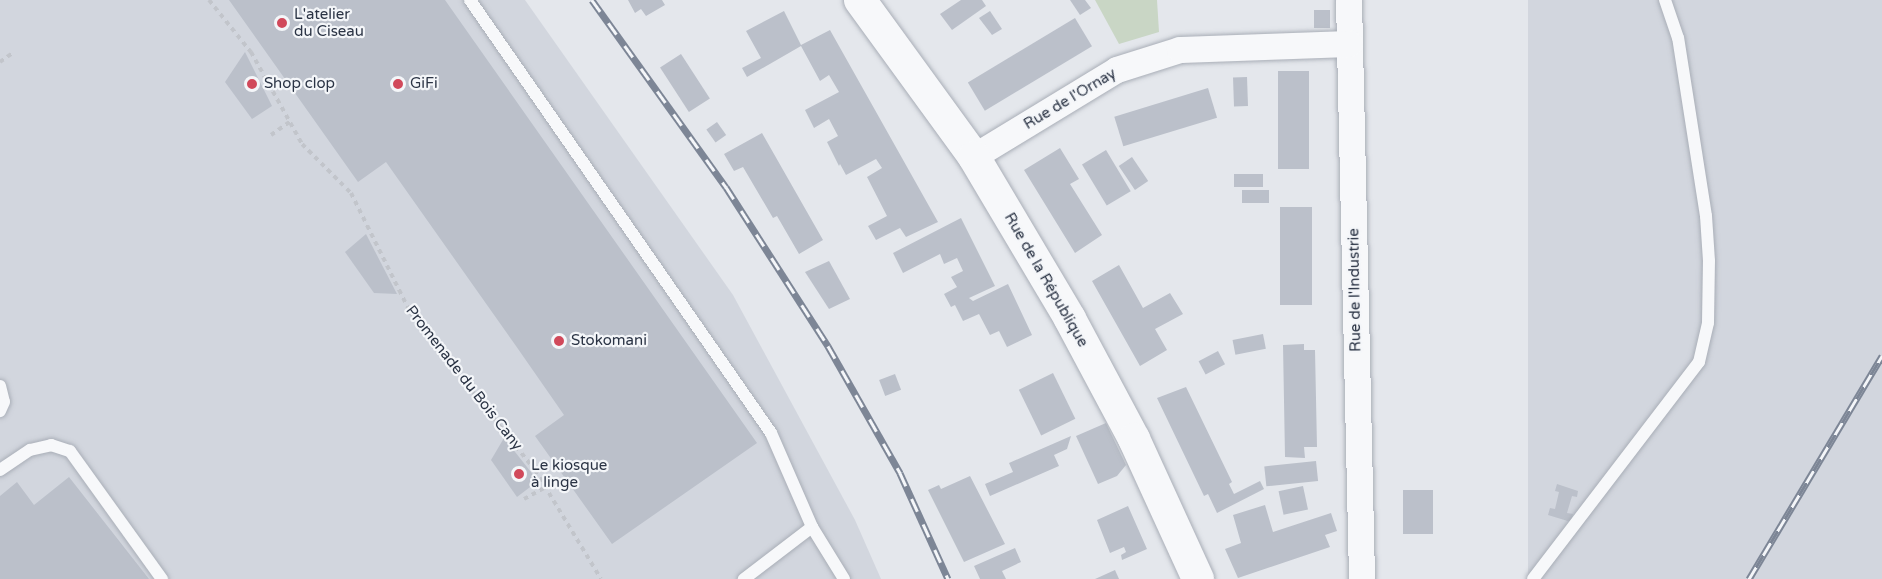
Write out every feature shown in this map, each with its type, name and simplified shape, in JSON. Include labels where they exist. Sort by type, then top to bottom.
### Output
[{"type":"street","name":"Rue de la République","points":[[860,0],[974,157],[1070,319],[1134,439],[1198,579]]},
{"type":"street","name":"Rue de l'Industrie","points":[[1349,0],[1362,579]]},
{"type":"street","name":"Rue de l'Ornay","points":[[974,157],[1117,70],[1180,50],[1350,44]]},
{"type":"lane","points":[[470,0],[771,433],[812,527],[844,579]]},
{"type":"lane","points":[[1533,579],[1699,362],[1708,323],[1709,261],[1706,216],[1678,38],[1665,0]]},
{"type":"lane","points":[[0,386],[4,402],[0,411]]},
{"type":"lane","points":[[0,470],[30,450],[51,445],[70,451],[162,579]]},
{"type":"lane","points":[[744,579],[812,527]]},
{"type":"path","name":"Promenade du Bois Cany","points":[[209,0],[251,52],[302,144],[351,193],[410,312],[535,470],[601,579]]},
{"type":"path","points":[[0,62],[11,54]]},
{"type":"path","points":[[271,135],[291,121]]},
{"type":"path","points":[[524,499],[546,487]]},
{"type":"shaded area","points":[[0,0],[525,0],[733,295],[855,520],[881,579],[0,579]]},
{"type":"shaded area","points":[[1528,0],[1882,0],[1882,579],[1528,579]]},
{"type":"green space","points":[[1095,0],[1157,0],[1159,32],[1119,44]]},
{"type":"building","points":[[229,0],[445,0],[757,443],[612,544],[535,436],[564,415],[516,346],[386,162],[358,182]]},
{"type":"building","points":[[628,0],[662,0],[665,5],[646,16],[641,9],[635,13]]},
{"type":"building","points":[[961,0],[982,0],[986,6],[952,30],[940,14]]},
{"type":"building","points":[[1070,0],[1085,0],[1091,8],[1080,15]]},
{"type":"building","points":[[1314,10],[1330,10],[1330,28],[1314,28]]},
{"type":"building","points":[[784,11],[801,45],[830,30],[938,222],[906,237],[900,228],[876,240],[868,226],[887,216],[867,177],[882,168],[876,159],[846,175],[840,164],[839,166],[827,142],[838,136],[829,119],[814,128],[805,110],[839,92],[829,75],[820,81],[801,46],[747,77],[742,68],[761,58],[746,31]]},
{"type":"building","points":[[990,11],[1002,29],[992,35],[979,18]]},
{"type":"building","points":[[1075,18],[1092,46],[985,111],[968,82]]},
{"type":"building","points":[[245,52],[272,106],[252,119],[225,82]]},
{"type":"building","points":[[681,54],[710,98],[689,112],[660,68]]},
{"type":"building","points":[[1278,71],[1309,71],[1309,169],[1278,169]]},
{"type":"building","points":[[1233,77],[1247,77],[1248,106],[1234,106]]},
{"type":"building","points":[[1208,88],[1217,118],[1123,146],[1114,117]]},
{"type":"building","points":[[717,122],[726,135],[716,143],[706,129]]},
{"type":"building","points":[[762,133],[823,240],[799,254],[777,216],[773,218],[743,167],[734,171],[724,154]]},
{"type":"building","points":[[1060,148],[1079,179],[1070,184],[1102,235],[1075,253],[1024,170]]},
{"type":"building","points":[[1106,150],[1131,191],[1107,206],[1082,164]]},
{"type":"building","points":[[1132,157],[1148,181],[1135,190],[1119,166]]},
{"type":"building","points":[[1234,174],[1263,174],[1263,187],[1234,187]]},
{"type":"building","points":[[1242,190],[1269,190],[1269,203],[1242,203]]},
{"type":"building","points":[[1280,207],[1312,207],[1312,305],[1280,305]]},
{"type":"building","points":[[961,218],[995,286],[969,298],[973,301],[1008,284],[1032,335],[1007,347],[999,331],[990,335],[979,314],[963,321],[955,305],[951,307],[944,294],[957,287],[951,277],[963,271],[957,258],[944,264],[940,254],[903,273],[893,253]]},
{"type":"building","points":[[366,234],[397,294],[374,293],[345,252]]},
{"type":"building","points":[[829,261],[850,299],[829,309],[805,272]]},
{"type":"building","points":[[1119,265],[1143,308],[1170,293],[1183,314],[1155,329],[1167,350],[1140,366],[1092,281]]},
{"type":"building","points":[[1263,334],[1266,349],[1235,355],[1233,340]]},
{"type":"building","points":[[1304,344],[1304,350],[1315,350],[1317,447],[1304,447],[1305,458],[1285,457],[1283,345]]},
{"type":"building","points":[[1218,351],[1225,364],[1206,375],[1199,361]]},
{"type":"building","points":[[1053,373],[1075,419],[1041,435],[1019,390]]},
{"type":"building","points":[[895,374],[901,390],[885,396],[879,380]]},
{"type":"building","points":[[1186,387],[1232,482],[1229,484],[1234,494],[1260,481],[1264,489],[1217,513],[1208,494],[1204,496],[1157,398]]},
{"type":"building","points":[[1106,423],[1126,465],[1117,476],[1098,484],[1076,436]]},
{"type":"building","points":[[1071,436],[1067,449],[1054,455],[1059,466],[990,496],[985,484],[1013,472],[1009,463]]},
{"type":"building","points":[[504,438],[538,481],[517,497],[491,460]]},
{"type":"building","points":[[1316,461],[1318,481],[1266,486],[1264,466]]},
{"type":"building","points":[[970,476],[1005,544],[964,562],[928,490],[939,485],[941,489]]},
{"type":"building","points":[[69,477],[149,579],[0,579],[0,496],[17,482],[34,505]]},
{"type":"building","points":[[1557,484],[1578,491],[1577,497],[1572,496],[1567,513],[1573,514],[1571,522],[1548,515],[1550,508],[1555,509],[1559,492],[1555,491]]},
{"type":"building","points":[[1303,486],[1308,509],[1284,515],[1279,491]]},
{"type":"building","points":[[1403,490],[1433,490],[1433,534],[1403,534]]},
{"type":"building","points":[[1265,505],[1273,532],[1331,513],[1337,531],[1325,535],[1330,547],[1238,578],[1225,549],[1241,543],[1233,515]]},
{"type":"building","points":[[1128,506],[1147,549],[1122,560],[1121,555],[1126,552],[1124,547],[1110,553],[1097,520]]},
{"type":"building","points":[[1015,548],[1021,562],[1002,571],[1006,579],[980,579],[974,566]]},
{"type":"building","points":[[1115,570],[1119,579],[1095,579]]},
{"type":"railway","points":[[592,0],[726,187],[828,346],[900,473],[948,579]]},
{"type":"railway","points":[[1749,579],[1882,356]]},
{"type":"place","name":"L'atelier du Ciseau","points":[[282,23]]},
{"type":"place","name":"Shop clop","points":[[252,84]]},
{"type":"place","name":"GiFi","points":[[398,84]]},
{"type":"place","name":"Stokomani","points":[[559,341]]},
{"type":"place","name":"Le kiosque à linge","points":[[519,474]]}]
